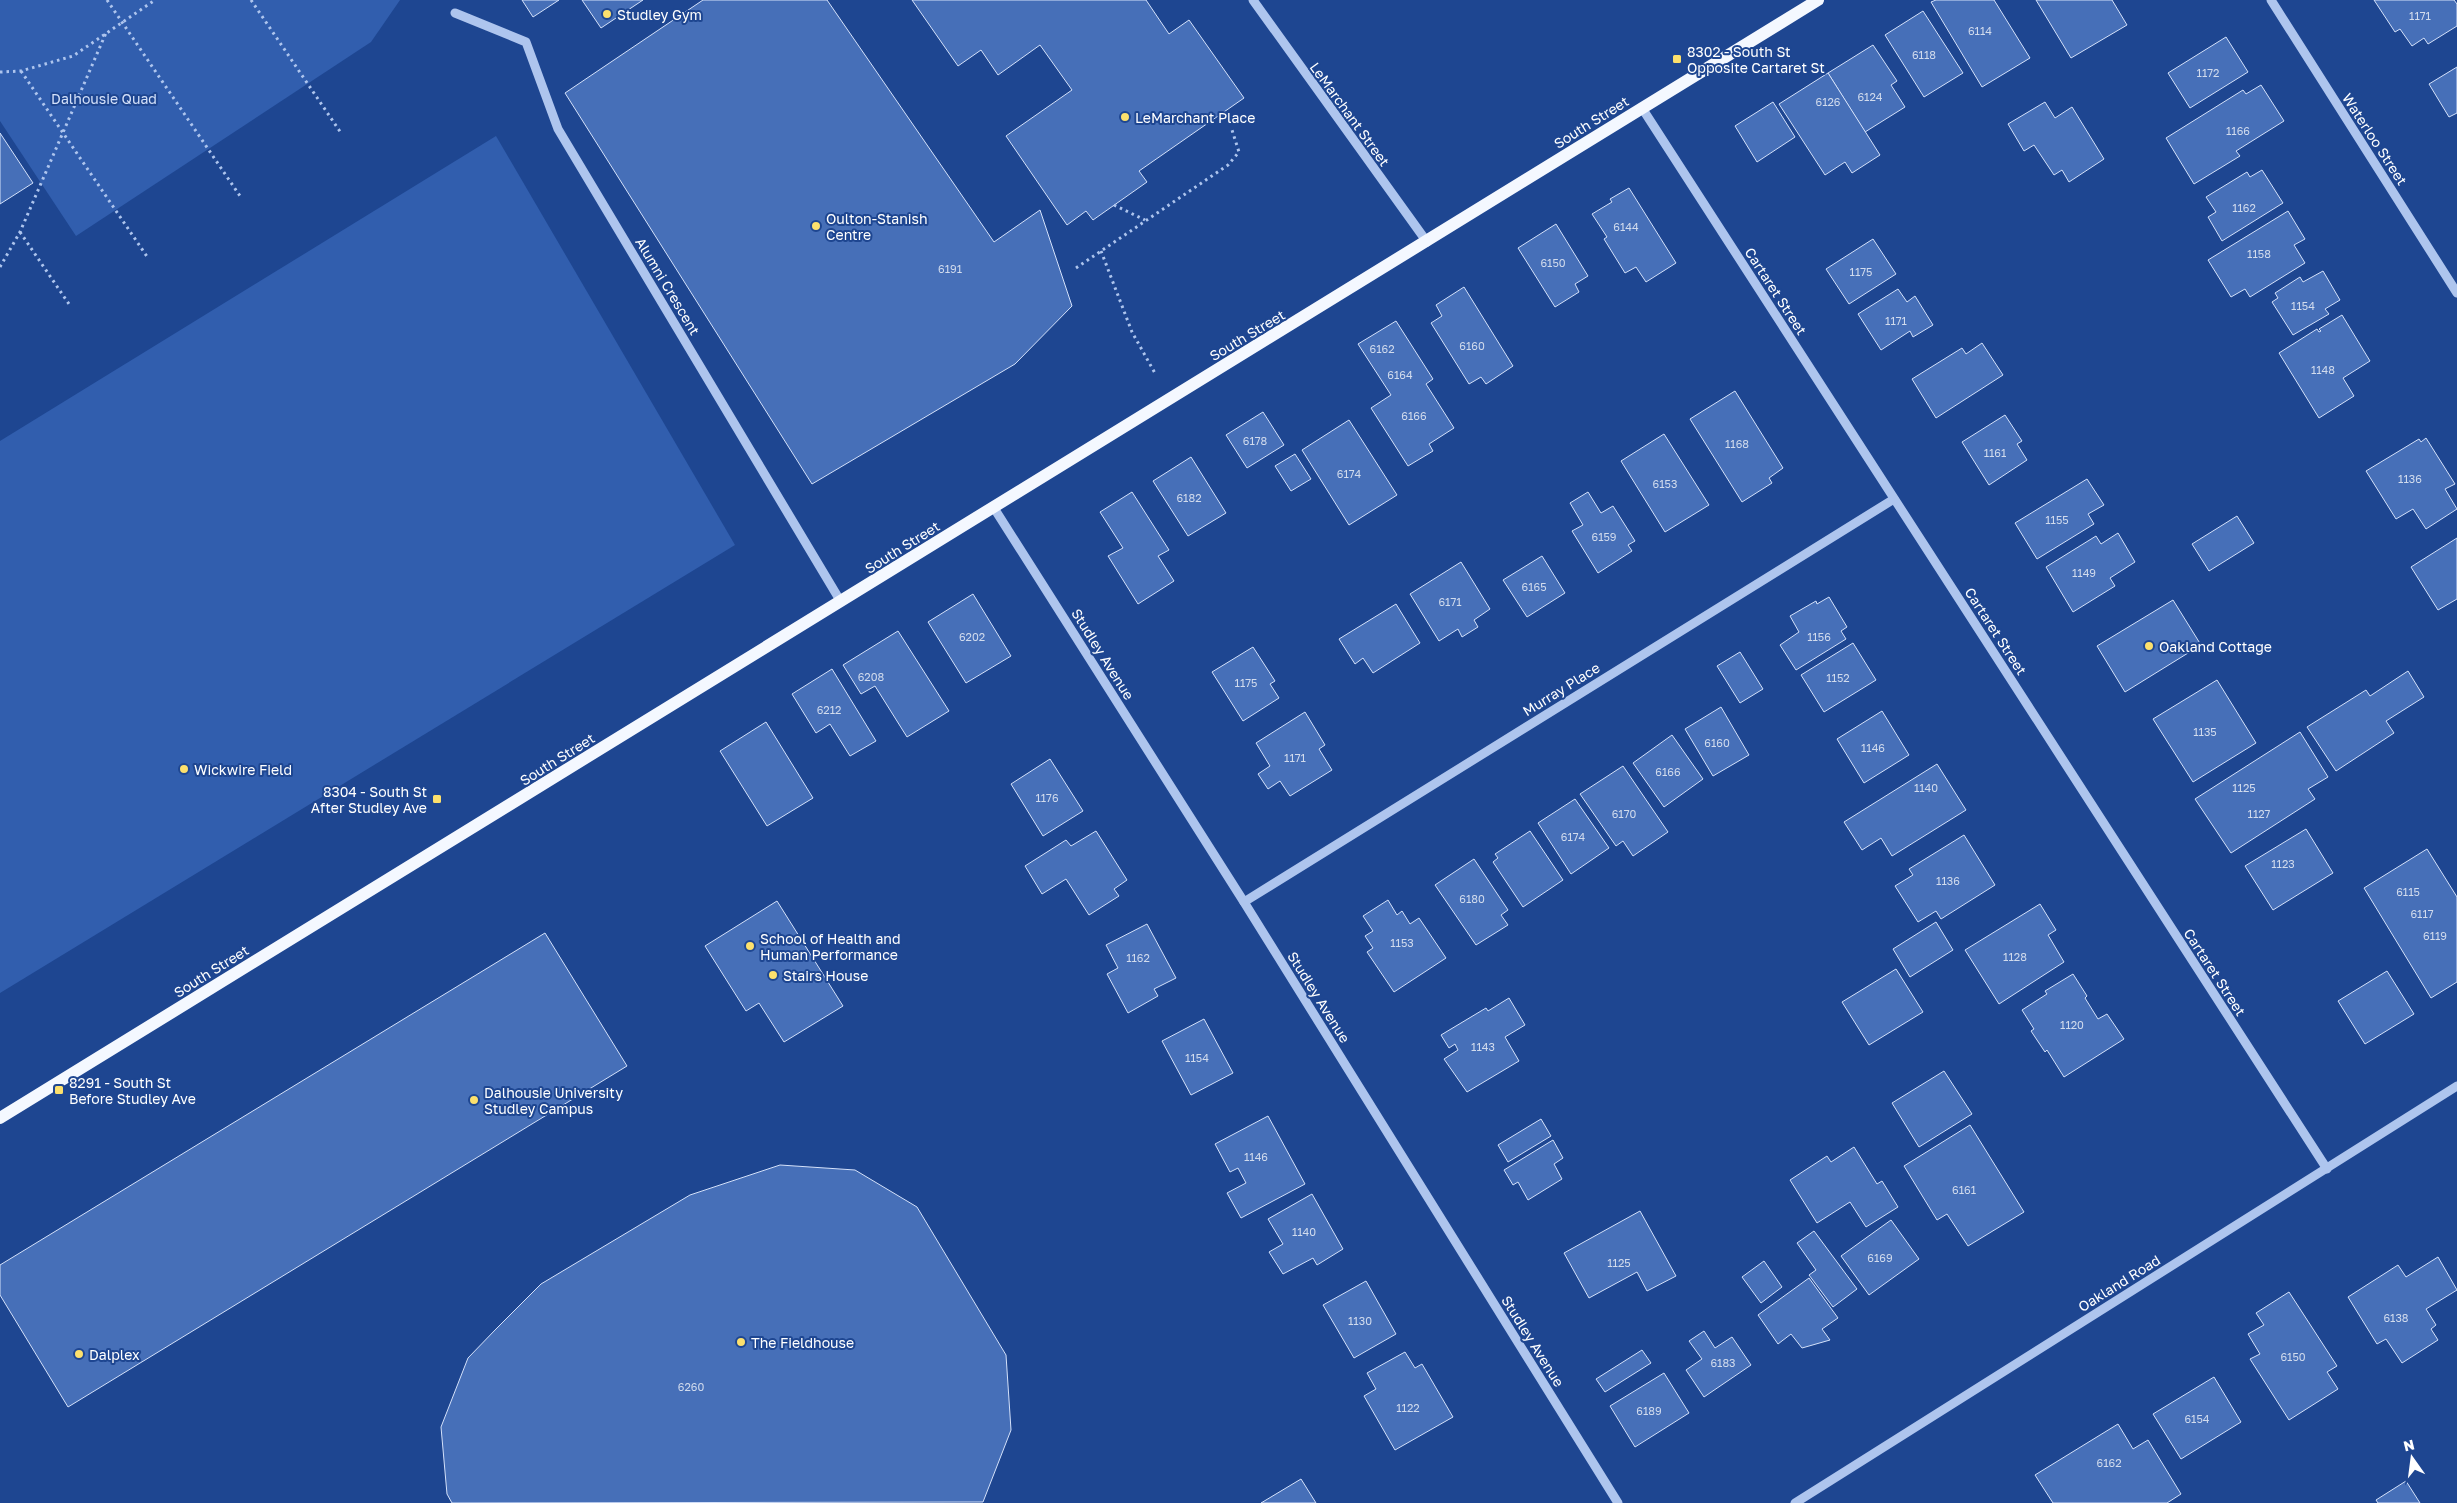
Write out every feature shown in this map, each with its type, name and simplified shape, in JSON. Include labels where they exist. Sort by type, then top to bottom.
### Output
[{"type":"main road","name":"South Street","points":[[0,1118],[1818,0]]},
{"type":"street","name":"LeMarchant Street","points":[[1253,0],[1426,242]]},
{"type":"street","name":"Waterloo Street","points":[[2271,0],[2457,293]]},
{"type":"street","name":"Alumni Crescent","points":[[455,13],[526,42],[558,128],[841,602]]},
{"type":"street","name":"Cartaret Street","points":[[1642,108],[2327,1169]]},
{"type":"street","name":"Murray Place","points":[[1244,902],[1894,499]]},
{"type":"street","name":"Studley Avenue","points":[[994,508],[1244,902],[1618,1503]]},
{"type":"street","name":"Oakland Road","points":[[1795,1503],[2457,1086]]},
{"type":"path","points":[[107,0],[240,196]]},
{"type":"path","points":[[0,72],[21,70],[73,56],[155,0]]},
{"type":"path","points":[[251,0],[342,133]]},
{"type":"path","points":[[0,267],[20,232],[106,33]]},
{"type":"path","points":[[21,70],[148,258]]},
{"type":"path","points":[[1076,268],[1228,165],[1239,152],[1232,130]]},
{"type":"path","points":[[1114,205],[1146,221]]},
{"type":"path","points":[[20,232],[71,307]]},
{"type":"path","points":[[1101,251],[1132,332],[1171,399]]},
{"type":"green space","name":"Dalhousie Quad","points":[[0,0],[400,0],[371,42],[76,236],[0,121]]},
{"type":"green space","name":"Wickwire Field","points":[[496,136],[735,545],[0,993],[0,441]]},
{"type":"building","points":[[522,0],[559,0],[533,17]]},
{"type":"building","name":"Studley Gym","points":[[582,0],[643,0],[601,28]]},
{"type":"building","name":"Oulton-Stanish Centre","points":[[703,0],[827,0],[994,242],[1040,210],[1072,306],[1015,364],[812,484],[565,93]]},
{"type":"building","name":"LeMarchant Place","points":[[912,0],[1146,0],[1169,34],[1189,20],[1244,98],[1139,171],[1147,182],[1093,220],[1086,211],[1067,225],[1006,136],[1072,90],[1040,45],[998,75],[981,50],[958,66]]},
{"type":"building","points":[[1936,0],[1994,0],[2030,58],[1982,87],[1931,2]]},
{"type":"building","points":[[2036,0],[2112,0],[2127,25],[2071,58]]},
{"type":"building","points":[[2374,0],[2454,0],[2457,4],[2457,26],[2428,44],[2424,38],[2412,46],[2400,29],[2395,32]]},
{"type":"building","points":[[1923,11],[1963,73],[1924,97],[1885,35]]},
{"type":"building","points":[[2226,37],[2248,72],[2190,108],[2168,73]]},
{"type":"building","points":[[1873,45],[1897,81],[1891,85],[1905,107],[1865,132],[1828,73]]},
{"type":"building","points":[[2457,67],[2457,113],[2449,117],[2429,84]]},
{"type":"building","points":[[1828,73],[1880,155],[1852,173],[1845,162],[1825,175],[1779,104]]},
{"type":"building","points":[[2261,85],[2284,121],[2236,151],[2240,156],[2194,184],[2166,138],[2243,90],[2246,94]]},
{"type":"building","points":[[1773,102],[1795,137],[1757,162],[1735,126]]},
{"type":"building","points":[[2045,102],[2055,118],[2072,107],[2104,159],[2069,182],[2062,170],[2054,175],[2034,145],[2024,151],[2008,124]]},
{"type":"building","points":[[0,133],[33,183],[0,204]]},
{"type":"building","points":[[2262,170],[2283,203],[2222,241],[2208,217],[2216,212],[2206,197],[2247,172],[2250,177]]},
{"type":"building","points":[[1629,188],[1676,263],[1646,282],[1636,267],[1625,273],[1604,239],[1607,237],[1592,214],[1612,202],[1610,199]]},
{"type":"building","points":[[2288,211],[2305,239],[2294,245],[2305,263],[2250,297],[2245,289],[2231,297],[2208,260]]},
{"type":"building","points":[[1556,224],[1588,276],[1575,284],[1579,292],[1555,307],[1518,248]]},
{"type":"building","points":[[1873,239],[1896,274],[1849,304],[1826,269]]},
{"type":"building","points":[[2323,271],[2340,300],[2325,309],[2329,314],[2293,335],[2272,302],[2278,298],[2275,293],[2300,277],[2303,282]]},
{"type":"building","points":[[1464,287],[1513,366],[1486,384],[1481,377],[1469,384],[1431,323],[1442,316],[1436,305]]},
{"type":"building","points":[[1898,289],[1907,302],[1915,296],[1933,325],[1913,337],[1910,331],[1881,350],[1858,314]]},
{"type":"building","points":[[2342,315],[2370,361],[2343,378],[2354,396],[2319,418],[2279,353],[2317,329],[2319,332],[2321,331],[2319,329]]},
{"type":"building","points":[[1396,321],[1433,379],[1426,384],[1454,428],[1429,444],[1433,451],[1408,466],[1371,408],[1391,395],[1358,344]]},
{"type":"building","points":[[1982,343],[2003,375],[1936,418],[1912,379],[1962,348],[1966,354]]},
{"type":"building","points":[[1735,391],[1783,468],[1769,478],[1772,483],[1742,502],[1690,419]]},
{"type":"building","points":[[1263,412],[1284,445],[1247,468],[1226,435]]},
{"type":"building","points":[[2005,415],[2022,441],[2017,444],[2027,460],[1989,485],[1962,442]]},
{"type":"building","points":[[1349,420],[1397,495],[1349,525],[1302,450]]},
{"type":"building","points":[[1664,434],[1709,505],[1665,532],[1621,461]]},
{"type":"building","points":[[2426,438],[2455,484],[2445,489],[2457,509],[2426,529],[2413,509],[2396,519],[2366,471],[2419,439],[2421,442]]},
{"type":"building","points":[[1295,454],[1311,479],[1291,491],[1275,466]]},
{"type":"building","points":[[1191,457],[1226,513],[1188,536],[1153,481]]},
{"type":"building","points":[[2087,479],[2104,505],[2088,514],[2094,524],[2037,559],[2015,523]]},
{"type":"building","points":[[1132,492],[1169,550],[1158,556],[1174,581],[1138,604],[1108,556],[1123,548],[1100,512]]},
{"type":"building","points":[[1588,492],[1601,513],[1613,506],[1635,541],[1628,545],[1632,551],[1598,573],[1572,531],[1583,525],[1570,503]]},
{"type":"building","points":[[2237,516],[2254,543],[2209,571],[2192,544]]},
{"type":"building","points":[[2118,533],[2135,562],[2110,578],[2115,586],[2073,612],[2046,567],[2096,536],[2101,544]]},
{"type":"building","points":[[2457,538],[2457,599],[2438,610],[2411,567]]},
{"type":"building","points":[[1542,556],[1565,593],[1527,617],[1503,580]]},
{"type":"building","points":[[1461,562],[1490,609],[1474,620],[1478,627],[1462,637],[1458,629],[1439,641],[1410,594]]},
{"type":"building","points":[[973,594],[1011,656],[966,683],[928,622]]},
{"type":"building","points":[[1829,597],[1847,627],[1841,631],[1846,639],[1796,670],[1780,645],[1799,632],[1790,616],[1816,601],[1817,604]]},
{"type":"building","name":"Oakland Cottage","points":[[2173,600],[2201,645],[2125,692],[2097,646]]},
{"type":"building","points":[[1396,604],[1420,643],[1373,673],[1363,658],[1355,664],[1339,639]]},
{"type":"building","points":[[898,631],[949,711],[907,737],[875,686],[861,694],[843,665]]},
{"type":"building","points":[[1853,643],[1876,680],[1824,712],[1801,675]]},
{"type":"building","points":[[1253,647],[1275,681],[1270,684],[1279,698],[1243,721],[1212,672]]},
{"type":"building","points":[[1740,652],[1763,689],[1740,703],[1717,666]]},
{"type":"building","points":[[832,669],[876,741],[850,756],[830,724],[816,733],[792,694]]},
{"type":"building","points":[[2408,671],[2424,697],[2386,721],[2394,733],[2336,771],[2307,727],[2366,690],[2370,696]]},
{"type":"building","points":[[2217,680],[2256,743],[2193,782],[2153,719]]},
{"type":"building","points":[[1721,707],[1749,755],[1713,776],[1685,729]]},
{"type":"building","points":[[1882,711],[1909,755],[1864,783],[1837,739]]},
{"type":"building","points":[[1305,712],[1325,745],[1319,749],[1332,770],[1290,796],[1280,781],[1268,789],[1258,774],[1270,766],[1256,743]]},
{"type":"building","points":[[766,722],[813,798],[767,826],[720,751]]},
{"type":"building","points":[[2300,732],[2328,777],[2308,789],[2315,799],[2231,853],[2195,799]]},
{"type":"building","points":[[1672,735],[1703,779],[1664,807],[1633,763]]},
{"type":"building","points":[[1050,759],[1083,811],[1043,836],[1011,784]]},
{"type":"building","points":[[1937,764],[1966,810],[1892,856],[1881,838],[1862,850],[1844,822]]},
{"type":"building","points":[[1623,766],[1668,832],[1633,856],[1623,841],[1616,846],[1580,794]]},
{"type":"building","points":[[1575,799],[1609,848],[1571,874],[1538,823]]},
{"type":"building","points":[[2306,829],[2333,873],[2273,910],[2245,866]]},
{"type":"building","points":[[1096,831],[1127,880],[1114,889],[1119,896],[1089,915],[1066,879],[1042,894],[1025,866],[1066,840],[1071,846]]},
{"type":"building","points":[[1530,831],[1563,880],[1523,907],[1493,862],[1498,858],[1495,854]]},
{"type":"building","points":[[1964,835],[1995,885],[1941,919],[1936,911],[1918,922],[1895,886],[1913,875],[1909,869]]},
{"type":"building","points":[[2427,849],[2457,897],[2457,982],[2431,998],[2364,888]]},
{"type":"building","points":[[1474,859],[1508,910],[1501,915],[1508,925],[1476,945],[1435,885]]},
{"type":"building","points":[[1388,900],[1397,915],[1402,911],[1410,924],[1419,918],[1446,958],[1394,992],[1367,952],[1373,948],[1365,936],[1373,931],[1363,916]]},
{"type":"building","name":"Stairs House","points":[[777,901],[843,1006],[784,1042],[759,1003],[746,1011],[705,946]]},
{"type":"building","points":[[2040,904],[2056,930],[2048,935],[2064,962],[1999,1004],[1965,950]]},
{"type":"building","points":[[1936,922],[1953,950],[1910,977],[1893,949]]},
{"type":"building","points":[[1147,924],[1176,978],[1154,989],[1158,996],[1128,1013],[1107,974],[1118,968],[1106,945]]},
{"type":"building","points":[[545,933],[627,1066],[68,1407],[0,1295],[0,1265]]},
{"type":"building","points":[[1896,969],[1923,1012],[1869,1045],[1842,1002]]},
{"type":"building","points":[[2387,971],[2414,1014],[2365,1044],[2338,1001]]},
{"type":"building","points":[[2073,974],[2087,996],[2085,998],[2098,1019],[2107,1014],[2124,1039],[2064,1077],[2047,1050],[2045,1052],[2031,1031],[2034,1029],[2022,1010],[2047,994],[2045,991]]},
{"type":"building","points":[[1509,998],[1525,1025],[1505,1037],[1519,1061],[1467,1092],[1444,1059],[1458,1050],[1455,1044],[1449,1048],[1441,1035],[1486,1008],[1488,1011]]},
{"type":"building","points":[[1204,1019],[1233,1073],[1191,1095],[1162,1041]]},
{"type":"building","points":[[1944,1071],[1972,1114],[1919,1147],[1892,1103]]},
{"type":"building","points":[[1268,1116],[1305,1184],[1241,1218],[1227,1193],[1246,1183],[1238,1168],[1230,1172],[1215,1144]]},
{"type":"building","points":[[1541,1119],[1551,1136],[1508,1162],[1498,1145]]},
{"type":"building","points":[[1970,1125],[2024,1212],[1968,1246],[1947,1214],[1937,1220],[1904,1166]]},
{"type":"building","points":[[1553,1140],[1563,1158],[1554,1164],[1562,1179],[1528,1200],[1518,1182],[1513,1185],[1504,1170]]},
{"type":"building","points":[[1854,1147],[1877,1184],[1882,1181],[1898,1207],[1866,1227],[1850,1202],[1817,1223],[1790,1180],[1827,1156],[1831,1162]]},
{"type":"building","name":"The Fieldhouse","points":[[780,1165],[855,1170],[917,1207],[1006,1355],[1011,1430],[983,1502],[452,1503],[447,1494],[441,1427],[468,1358],[496,1329],[541,1284],[690,1195]]},
{"type":"building","points":[[1312,1194],[1343,1249],[1317,1265],[1313,1258],[1283,1274],[1269,1252],[1283,1244],[1268,1219]]},
{"type":"building","points":[[1640,1211],[1676,1276],[1647,1291],[1637,1272],[1589,1298],[1564,1253]]},
{"type":"building","points":[[1891,1220],[1919,1259],[1869,1295],[1841,1256]]},
{"type":"building","points":[[1814,1231],[1857,1289],[1833,1307],[1809,1275],[1816,1270],[1797,1243]]},
{"type":"building","points":[[2438,1257],[2457,1290],[2426,1309],[2436,1325],[2431,1329],[2438,1340],[2402,1363],[2386,1339],[2377,1344],[2348,1297],[2398,1265],[2406,1277]]},
{"type":"building","points":[[1764,1261],[1782,1287],[1761,1303],[1742,1277]]},
{"type":"building","points":[[1809,1278],[1838,1318],[1822,1329],[1830,1340],[1802,1348],[1791,1334],[1778,1344],[1758,1315]]},
{"type":"building","points":[[1366,1281],[1396,1334],[1354,1358],[1323,1305]]},
{"type":"building","points":[[2289,1292],[2337,1366],[2327,1372],[2338,1389],[2289,1420],[2250,1359],[2260,1354],[2248,1334],[2264,1325],[2256,1313]]},
{"type":"building","points":[[1704,1331],[1715,1348],[1732,1337],[1751,1365],[1704,1397],[1686,1370],[1702,1359],[1689,1341]]},
{"type":"building","points":[[1642,1350],[1651,1363],[1605,1392],[1596,1379]]},
{"type":"building","points":[[1405,1352],[1415,1368],[1422,1364],[1453,1417],[1395,1450],[1364,1396],[1376,1389],[1367,1373]]},
{"type":"building","points":[[1664,1373],[1689,1413],[1635,1447],[1610,1406]]},
{"type":"building","points":[[2214,1377],[2241,1422],[2181,1459],[2153,1414]]},
{"type":"building","points":[[2118,1424],[2133,1449],[2148,1440],[2181,1494],[2167,1503],[2053,1503],[2035,1475]]},
{"type":"building","points":[[1301,1479],[1316,1503],[1261,1503]]},
{"type":"building","points":[[2406,1481],[2420,1503],[2378,1503],[2376,1500]]},
{"type":"place","name":"Studley Gym","points":[[607,14]]},
{"type":"place","name":"8302 - South St Opposite Cartaret St","points":[[1677,59]]},
{"type":"place","name":"LeMarchant Place","points":[[1125,117]]},
{"type":"place","name":"Oulton-Stanish Centre","points":[[816,226]]},
{"type":"place","name":"Oakland Cottage","points":[[2149,646]]},
{"type":"place","name":"Wickwire Field","points":[[184,769]]},
{"type":"place","name":"8304 - South St After Studley Ave","points":[[437,799]]},
{"type":"place","name":"School of Health and Human Performance","points":[[750,946]]},
{"type":"place","name":"Stairs House","points":[[773,975]]},
{"type":"place","name":"8291 - South St Before Studley Ave","points":[[59,1090]]},
{"type":"place","name":"Dalhousie University Studley Campus","points":[[474,1100]]},
{"type":"place","name":"The Fieldhouse","points":[[741,1342]]},
{"type":"place","name":"Dalplex","points":[[79,1354]]}]
